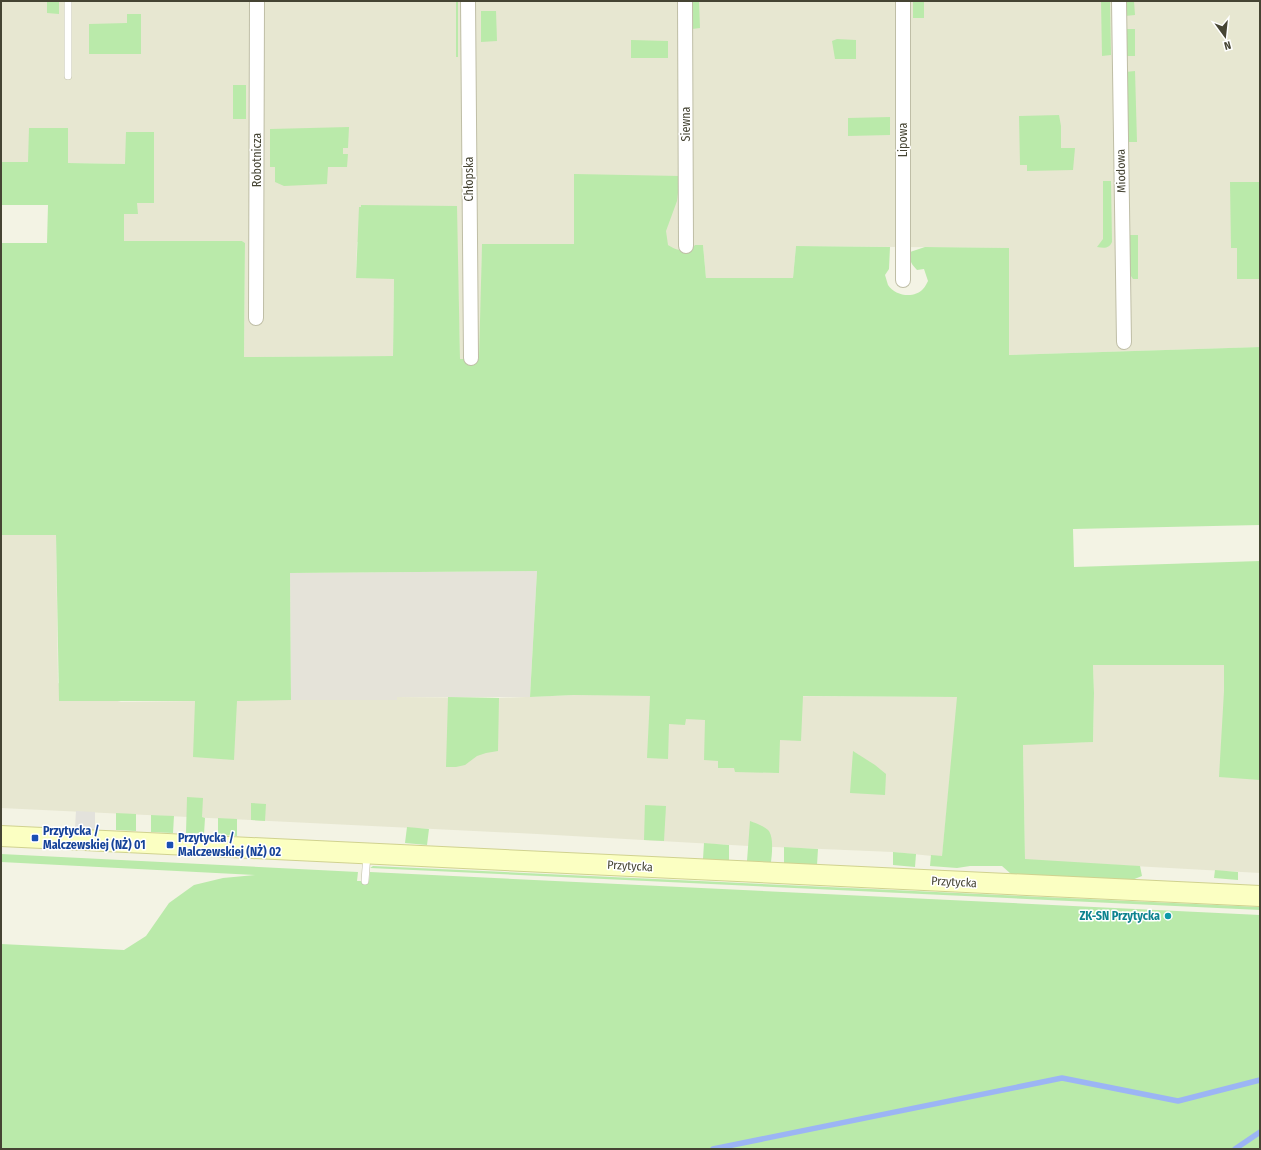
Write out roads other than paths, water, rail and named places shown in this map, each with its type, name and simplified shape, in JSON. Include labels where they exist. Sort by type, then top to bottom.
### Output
[{"type":"main road","name":"Przytycka","points":[[1,836],[1260,896]]},
{"type":"street","name":"Robotnicza","points":[[256,318],[257,1]]},
{"type":"street","name":"Chłopska","points":[[468,1],[471,358]]},
{"type":"street","name":"Siewna","points":[[685,1],[686,246]]},
{"type":"street","name":"Lipowa","points":[[903,1],[903,280]]},
{"type":"street","name":"Miodowa","points":[[1119,1],[1124,342]]},
{"type":"lane","points":[[68,1],[68,76]]},
{"type":"lane","points":[[365,881],[367,854]]},
{"type":"waterway","points":[[713,1149],[1062,1078],[1178,1101],[1260,1080]]},
{"type":"waterway","points":[[1235,1149],[1260,1132]]},
{"type":"place","name":"Przytycka / Malczewskiej (NŻ) 01","points":[[35,838]]},
{"type":"place","name":"Przytycka / Malczewskiej (NŻ) 02","points":[[170,845]]},
{"type":"place","name":"ZK-SN Przytycka","points":[[1168,916]]}]
